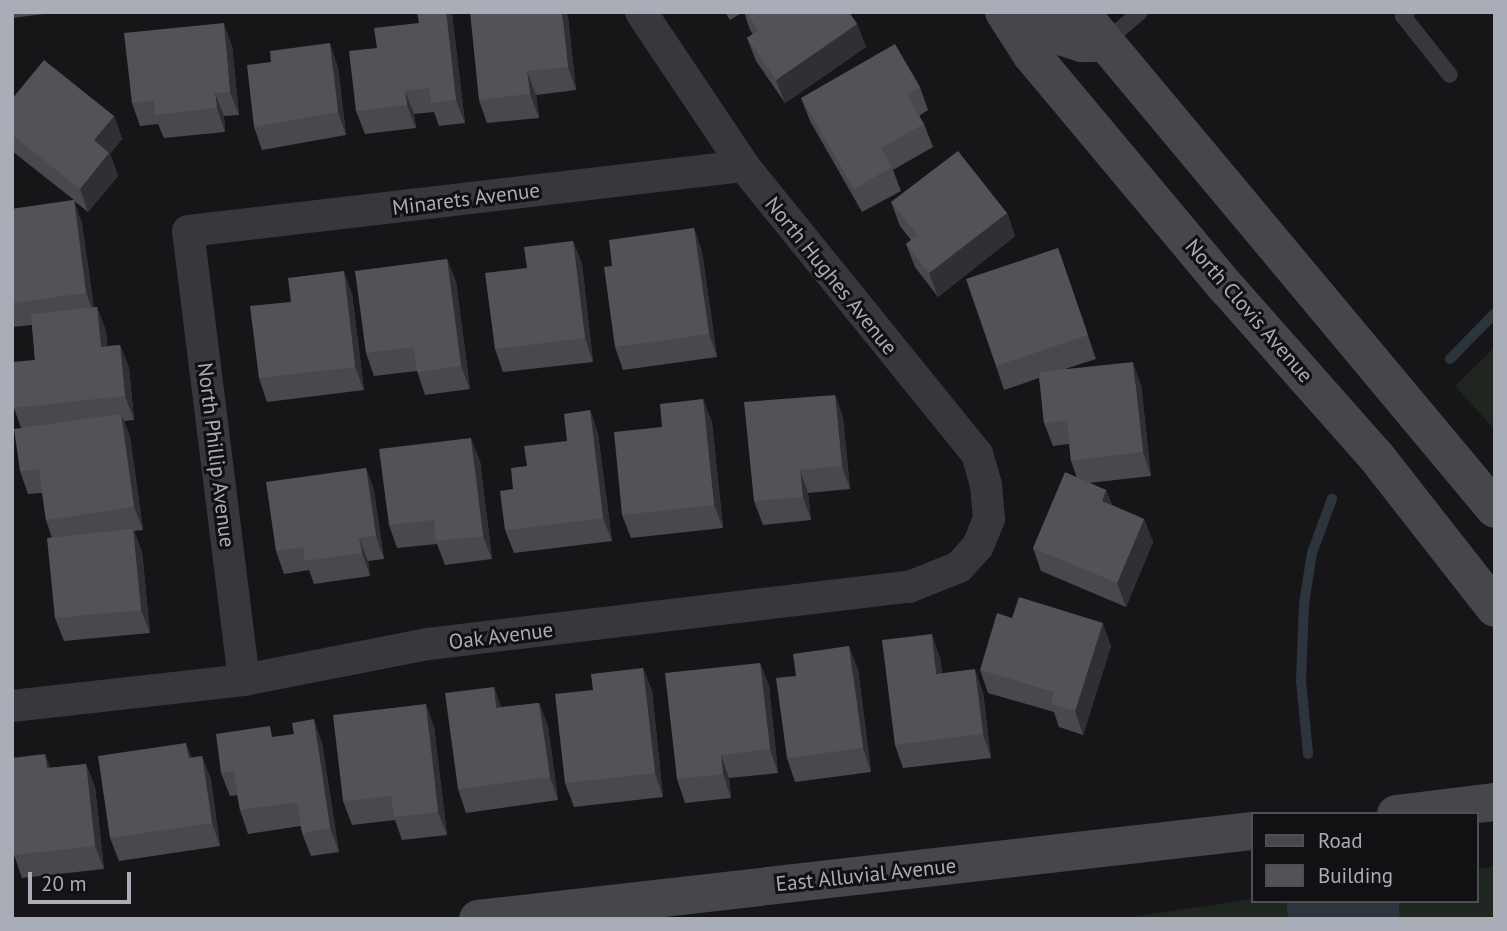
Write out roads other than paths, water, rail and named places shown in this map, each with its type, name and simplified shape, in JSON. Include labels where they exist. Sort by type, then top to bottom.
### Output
[{"type":"main road","name":"North Clovis Avenue","points":[[1004,12],[1031,54],[1375,455],[1495,608]]},
{"type":"main road","points":[[1037,12],[1063,37],[1082,43],[1104,43]]},
{"type":"main road","points":[[1080,12],[1495,509]]},
{"type":"main road","points":[[1412,812],[1495,802]]},
{"type":"main road","name":"East Alluvial Avenue","points":[[478,919],[1252,831]]},
{"type":"street","name":"North Hughes Avenue","points":[[641,12],[744,166],[977,454],[986,485],[989,519],[978,546]]},
{"type":"street","name":"Minarets Avenue","points":[[188,231],[744,166]]},
{"type":"street","name":"North Phillip Avenue","points":[[188,231],[244,680]]},
{"type":"street","name":"Oak Avenue","points":[[12,706],[244,680],[428,644],[909,587],[959,567],[978,546]]},
{"type":"lane","points":[[1104,43],[1140,12]]},
{"type":"lane","points":[[1407,12],[1403,16],[1450,75]]},
{"type":"waterway","points":[[1450,359],[1495,313]]},
{"type":"waterway","points":[[1308,754],[1301,680],[1304,604],[1312,553],[1332,499]]}]
